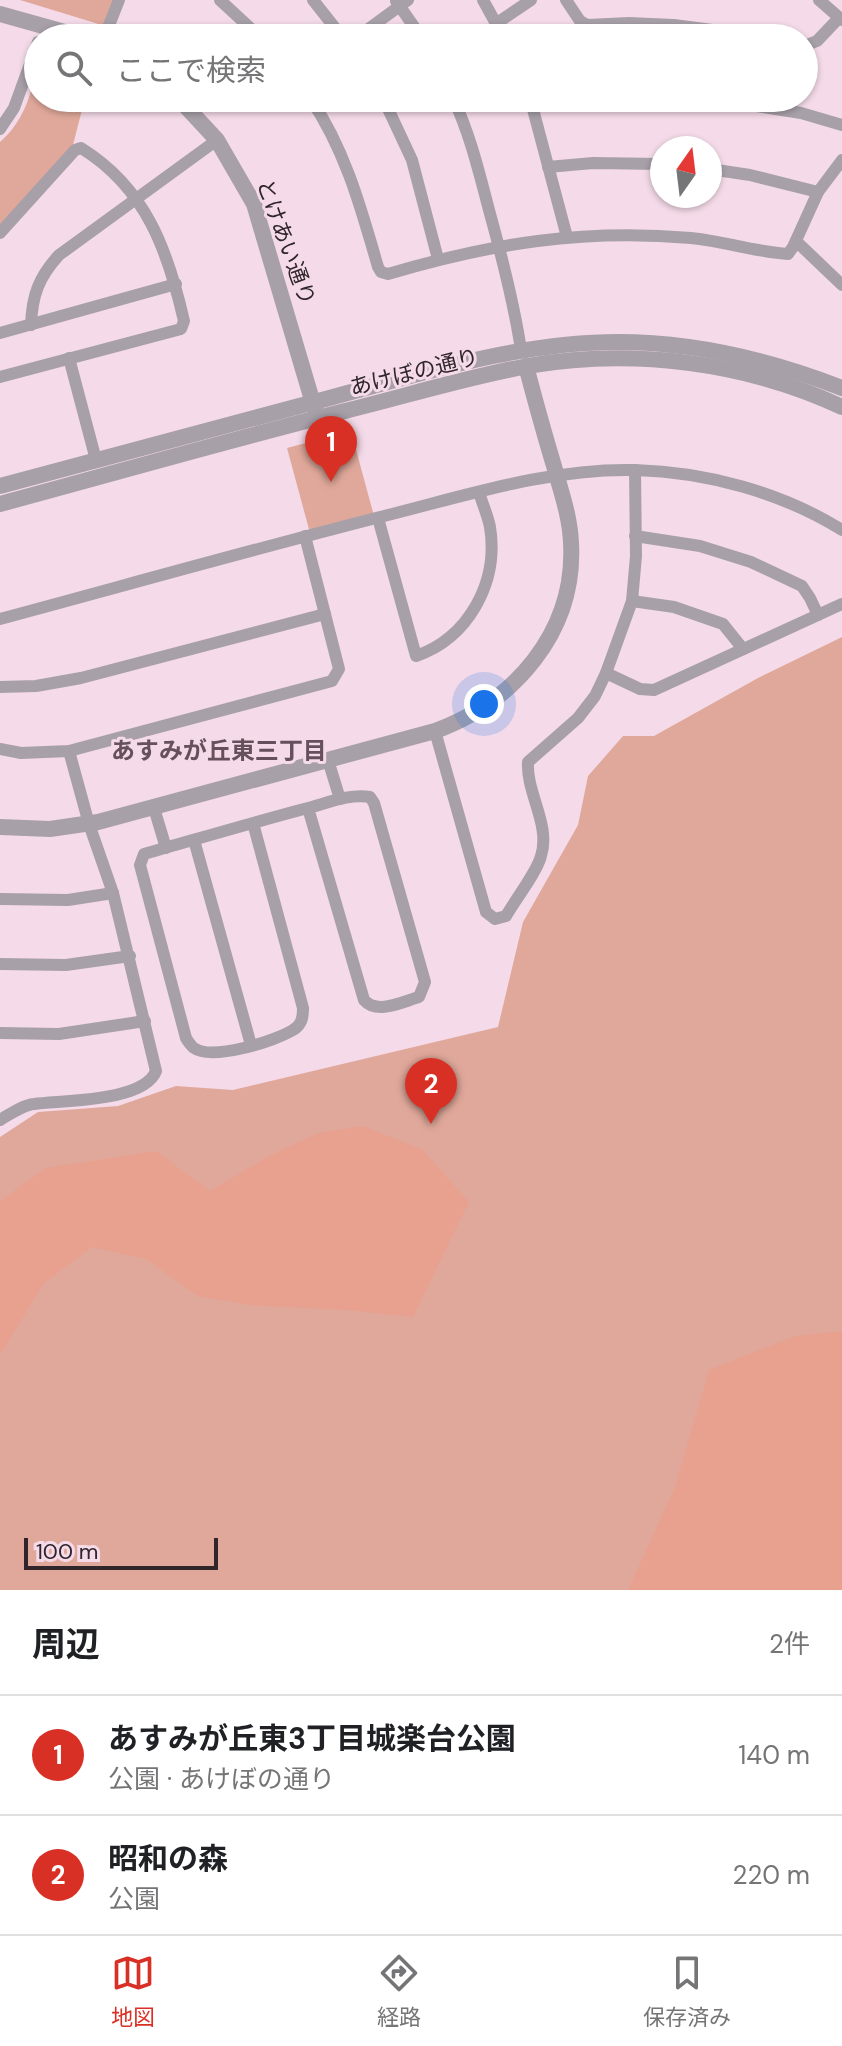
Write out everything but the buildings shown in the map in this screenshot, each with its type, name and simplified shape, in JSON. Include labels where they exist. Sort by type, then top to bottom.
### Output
[{"type":"street","points":[[110,24],[119,0]]},
{"type":"street","points":[[220,0],[246,24]]},
{"type":"street","points":[[313,0],[332,24]]},
{"type":"street","points":[[483,0],[497,23],[531,0]]},
{"type":"street","points":[[566,0],[585,24]]},
{"type":"street","points":[[818,40],[841,19],[819,0]]},
{"type":"street","points":[[374,24],[401,2],[414,24]]},
{"type":"street","points":[[0,14],[24,26]]},
{"type":"street","points":[[608,24],[652,24]]},
{"type":"street","points":[[0,129],[14,108],[24,81]]},
{"type":"street","points":[[0,104],[14,108]]},
{"type":"street","name":"とけあい通り","points":[[191,112],[217,140],[254,204],[315,410]]},
{"type":"street","points":[[318,112],[349,171],[381,272],[388,274],[499,245],[622,234],[695,238],[788,254],[818,192],[842,160]]},
{"type":"street","points":[[390,112],[412,160],[438,259]]},
{"type":"street","points":[[0,827],[50,829],[89,824],[435,731],[463,721],[488,706],[518,681],[542,650],[560,615],[569,579],[571,545],[567,509],[524,358],[499,245],[459,112]]},
{"type":"street","points":[[534,112],[567,237]]},
{"type":"street","points":[[795,112],[842,125]]},
{"type":"street","points":[[31,325],[34,291],[43,272],[59,255],[217,140]]},
{"type":"street","points":[[0,233],[75,150],[81,148],[112,172],[148,216],[162,243],[184,321],[181,329],[0,377]]},
{"type":"street","points":[[548,167],[593,163],[650,164]]},
{"type":"street","points":[[722,171],[818,192]]},
{"type":"street","points":[[796,241],[842,285]]},
{"type":"street","points":[[0,333],[176,284]]},
{"type":"street","name":"あけぼの通り","points":[[0,486],[577,343],[683,346],[752,358],[842,388]]},
{"type":"street","points":[[69,358],[96,460]]},
{"type":"street","name":"あけぼの通り","points":[[524,358],[682,361],[773,381],[842,407]]},
{"type":"street","name":"あけぼの通り","points":[[0,504],[315,410]]},
{"type":"street","points":[[435,731],[486,912],[495,919],[506,916],[541,856],[543,833],[527,773],[528,762],[578,718],[595,696],[632,601],[635,470]]},
{"type":"street","points":[[0,619],[305,536],[556,475],[635,470],[677,473],[761,492],[842,530]]},
{"type":"street","points":[[378,518],[416,656],[433,650],[465,624],[488,579],[490,527],[479,492]]},
{"type":"street","points":[[0,749],[21,753],[69,751],[332,681],[339,669],[305,536]]},
{"type":"street","points":[[635,536],[700,546],[751,562],[802,586],[818,615]]},
{"type":"street","points":[[632,601],[674,607],[723,624],[743,649]]},
{"type":"street","points":[[606,673],[640,689],[654,690],[842,604]]},
{"type":"street","points":[[0,687],[36,686],[81,678],[325,614]]},
{"type":"street","points":[[0,1119],[30,1104],[109,1096],[144,1086],[153,1080],[156,1071],[113,893],[89,824],[69,751]]},
{"type":"street","points":[[328,760],[340,799]]},
{"type":"street","points":[[253,823],[303,1008],[302,1020],[295,1029],[251,1045],[227,1052],[203,1051],[193,1048],[186,1038],[140,865],[144,854],[253,823],[340,799],[361,795],[370,797],[374,803],[425,982],[419,997],[378,1008],[369,1006],[364,1000],[308,808]]},
{"type":"street","points":[[154,808],[166,848]]},
{"type":"street","points":[[194,840],[251,1045]]},
{"type":"street","points":[[0,899],[68,900],[113,893]]},
{"type":"street","points":[[0,964],[66,965],[130,956]]},
{"type":"street","points":[[0,1033],[59,1034],[145,1021]]},
{"type":"shaded area","points":[[20,0],[114,0],[106,24]]},
{"type":"shaded area","points":[[24,109],[24,112],[81,112],[73,145],[0,229],[0,142]]},
{"type":"shaded area","points":[[351,431],[374,516],[310,533],[287,448]]},
{"type":"shaded area","points":[[842,637],[842,1590],[0,1590],[0,1137],[38,1112],[118,1106],[176,1086],[233,1090],[498,1027],[523,922],[578,825],[588,776],[623,736],[654,736],[758,678]]},
{"type":"shaded area","points":[[363,1126],[422,1149],[469,1202],[413,1317],[251,1305],[198,1296],[146,1259],[92,1247],[43,1284],[0,1355],[0,1201],[46,1168],[156,1151],[210,1191],[267,1157],[318,1133]]},
{"type":"shaded area","points":[[842,1331],[842,1590],[628,1590],[675,1487],[709,1370],[795,1336]]},
{"type":"place","name":"あすみが丘東3丁目城楽台公園","points":[[331,482]]},
{"type":"place","name":"昭和の森","points":[[431,1124]]},
{"type":"district","name":"あすみが丘東三丁目","points":[[219,750]]}]
